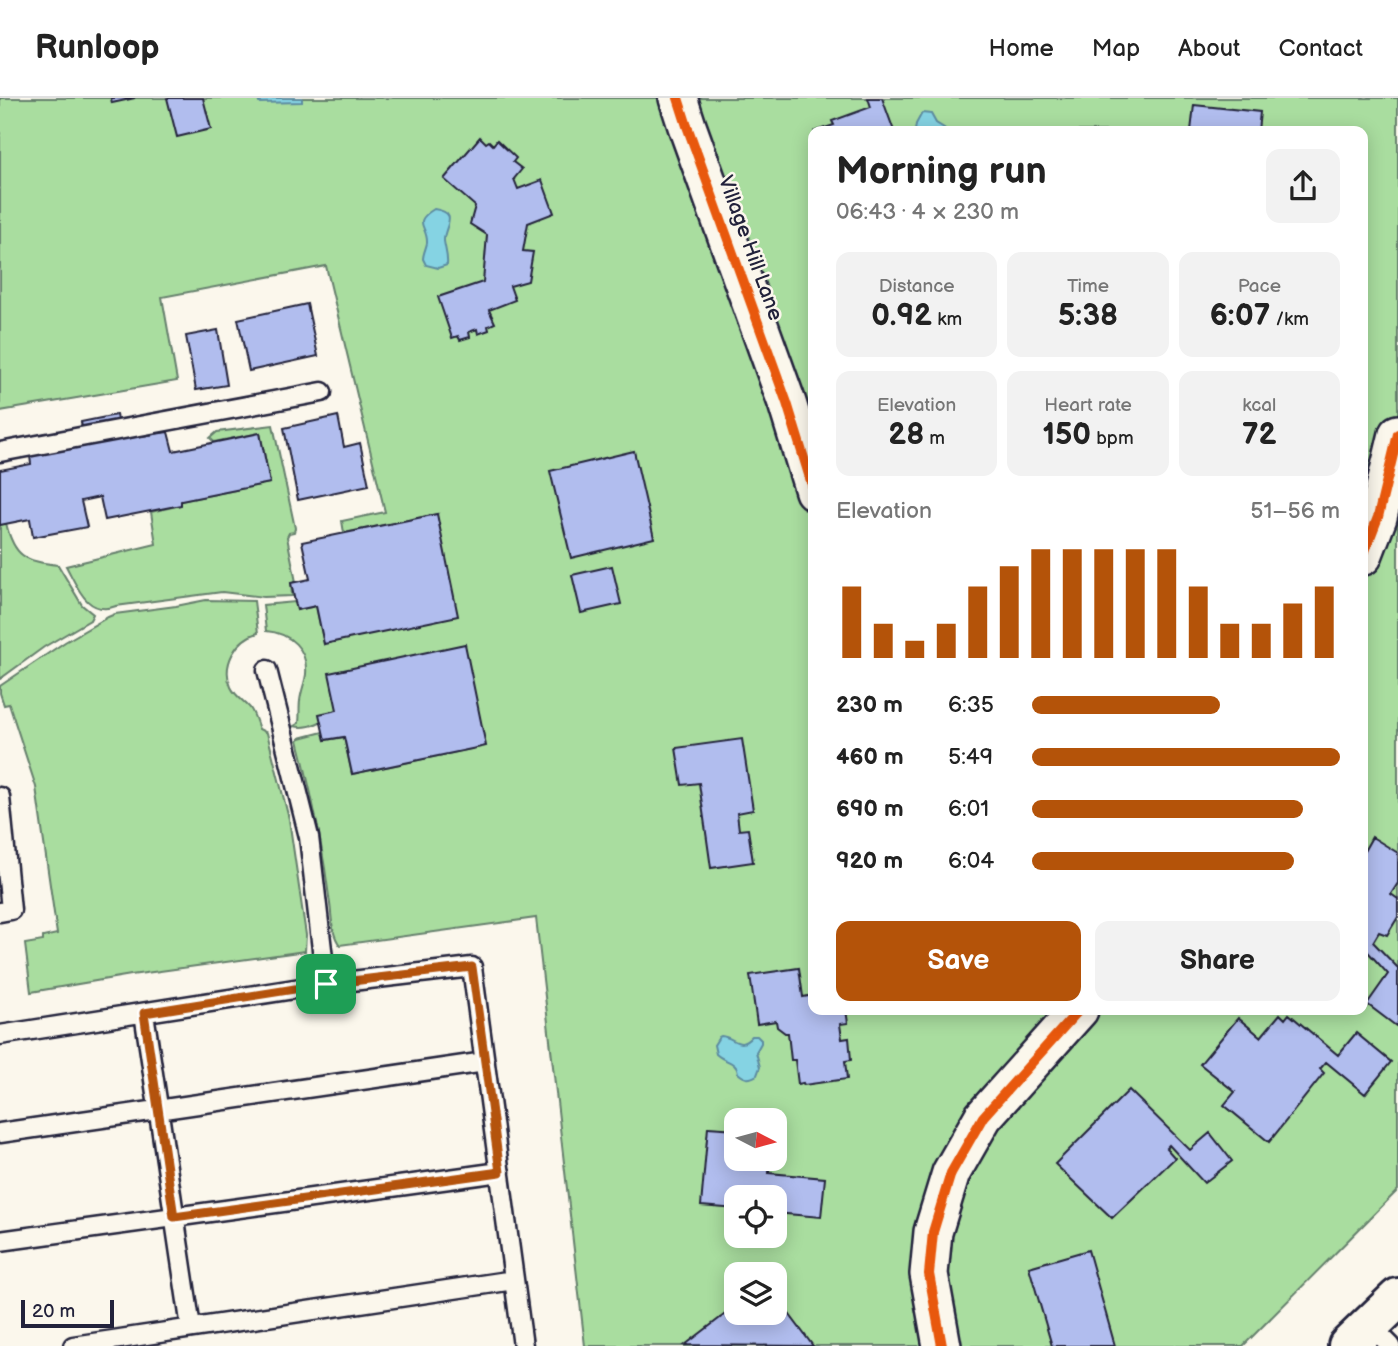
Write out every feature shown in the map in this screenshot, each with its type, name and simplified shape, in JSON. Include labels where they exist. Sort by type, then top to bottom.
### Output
[{"type":"main road","points":[[1370,1339],[1398,1298]]},
{"type":"street","name":"Village Hill Lane","points":[[678,98],[787,403],[808,471]]},
{"type":"street","points":[[1368,543],[1378,517],[1398,433]]},
{"type":"street","points":[[943,1346],[929,1274],[933,1232],[951,1173],[983,1116],[1057,1017]]},
{"type":"lane","points":[[0,452],[322,391]]},
{"type":"lane","points":[[267,670],[310,837],[326,984]]},
{"type":"lane","points":[[0,797],[11,910],[0,912]]},
{"type":"lane","points":[[0,1035],[326,984],[472,967],[523,1346]]},
{"type":"lane","points":[[144,1013],[191,1328]]},
{"type":"lane","points":[[0,1133],[485,1062]]},
{"type":"lane","points":[[0,1241],[500,1172]]},
{"type":"lane","points":[[73,1346],[514,1280]]},
{"type":"green space","points":[[0,98],[1398,98],[1398,1190],[1243,1346],[585,1346],[536,918],[340,945],[333,931],[320,842],[298,740],[323,732],[325,740],[344,737],[352,774],[485,746],[337,710],[323,721],[294,726],[299,723],[306,674],[304,657],[290,639],[266,631],[263,605],[295,602],[297,610],[316,606],[324,644],[437,514],[344,533],[342,521],[385,512],[326,266],[162,297],[177,381],[0,411]]},
{"type":"green space","points":[[273,425],[295,528],[287,537],[296,582],[291,583],[292,596],[264,597],[222,592],[106,608],[98,607],[84,598],[66,566],[156,544],[151,512],[181,505],[181,501],[270,483],[260,433],[214,442],[210,438],[217,432]]},
{"type":"green space","points":[[6,523],[17,550],[37,562],[58,565],[82,605],[93,614],[90,620],[44,647],[0,679],[0,525]]},
{"type":"green space","points":[[206,600],[254,601],[258,633],[243,641],[232,654],[228,679],[235,693],[252,711],[259,729],[267,733],[289,819],[306,935],[305,951],[31,992],[25,944],[43,941],[43,937],[57,934],[36,787],[9,704],[4,705],[0,686],[65,642],[115,614]]},
{"type":"water","points":[[258,98],[302,98],[302,102],[259,103]]},
{"type":"water","points":[[922,113],[931,114],[941,126],[916,126]]},
{"type":"water","points":[[434,209],[449,217],[444,236],[447,265],[438,268],[426,265],[423,259],[427,237],[422,221]]},
{"type":"water","points":[[721,1036],[740,1043],[752,1036],[761,1040],[756,1052],[760,1067],[757,1075],[743,1077],[733,1064],[716,1054],[714,1045]]},
{"type":"building","points":[[111,98],[135,98],[112,103]]},
{"type":"building","points":[[167,98],[203,98],[211,129],[177,137]]},
{"type":"building","points":[[868,98],[882,98],[892,126],[831,126],[834,125],[832,121],[871,107]]},
{"type":"building","points":[[1194,105],[1260,112],[1259,126],[1192,126]]},
{"type":"building","points":[[480,137],[493,145],[497,140],[516,158],[513,162],[522,169],[514,179],[518,189],[542,180],[554,213],[528,223],[523,251],[533,252],[528,281],[510,286],[515,300],[489,310],[495,323],[488,326],[489,330],[478,334],[477,329],[469,332],[470,337],[460,340],[458,336],[452,338],[438,297],[483,282],[487,235],[470,224],[475,206],[444,179]]},
{"type":"building","points":[[307,304],[318,356],[249,371],[238,319]]},
{"type":"building","points":[[218,330],[227,385],[196,390],[186,336]]},
{"type":"building","points":[[116,415],[121,439],[168,432],[173,451],[260,433],[270,483],[105,520],[100,497],[81,501],[87,527],[33,537],[30,519],[0,525],[0,470],[31,464],[30,456],[86,445],[81,422]]},
{"type":"building","points":[[338,416],[344,447],[360,443],[369,485],[298,500],[284,428]]},
{"type":"building","points":[[634,451],[654,538],[571,558],[550,471]]},
{"type":"building","points":[[437,514],[458,616],[324,644],[316,606],[297,610],[295,602],[291,583],[310,579],[302,542]]},
{"type":"building","points":[[612,566],[621,604],[581,613],[572,575]]},
{"type":"building","points":[[465,644],[486,746],[352,774],[344,737],[325,740],[319,714],[337,710],[329,673]]},
{"type":"building","points":[[742,739],[753,810],[737,813],[739,830],[748,829],[753,862],[711,868],[699,783],[682,785],[676,748]]},
{"type":"building","points":[[1372,837],[1398,853],[1398,883],[1391,894],[1398,899],[1398,917],[1387,935],[1379,932],[1373,942],[1398,968],[1396,1026],[1368,1005],[1388,974],[1368,952],[1368,844]]},
{"type":"building","points":[[799,968],[803,997],[808,996],[808,1015],[847,1015],[848,1023],[840,1024],[842,1039],[849,1038],[851,1060],[845,1061],[847,1079],[798,1084],[795,1060],[791,1060],[788,1033],[777,1027],[776,1021],[757,1024],[750,975]]},
{"type":"building","points":[[1279,1015],[1285,1019],[1290,1015],[1338,1055],[1356,1033],[1391,1062],[1365,1094],[1326,1062],[1320,1069],[1324,1073],[1269,1142],[1224,1105],[1235,1092],[1200,1064],[1238,1018],[1261,1037]]},
{"type":"building","points":[[1129,1090],[1190,1150],[1210,1133],[1232,1161],[1204,1183],[1169,1145],[1166,1148],[1175,1158],[1112,1218],[1055,1164]]},
{"type":"building","points":[[708,1127],[724,1128],[724,1171],[769,1171],[825,1178],[821,1217],[787,1214],[787,1185],[724,1185],[724,1208],[701,1206]]},
{"type":"building","points":[[1088,1250],[1115,1346],[1052,1346],[1029,1267]]},
{"type":"building","points":[[787,1311],[813,1346],[685,1345],[724,1315],[724,1325],[787,1325]]},
{"type":"cycle path","points":[[678,98],[787,403],[808,471]]},
{"type":"cycle path","points":[[1368,543],[1378,517],[1398,434]]},
{"type":"cycle path","points":[[942,1346],[929,1274],[933,1232],[951,1173],[983,1117],[1075,1015]]},
{"type":"route","points":[[472,967],[500,1172],[174,1217],[144,1013],[326,984],[472,967]]}]
